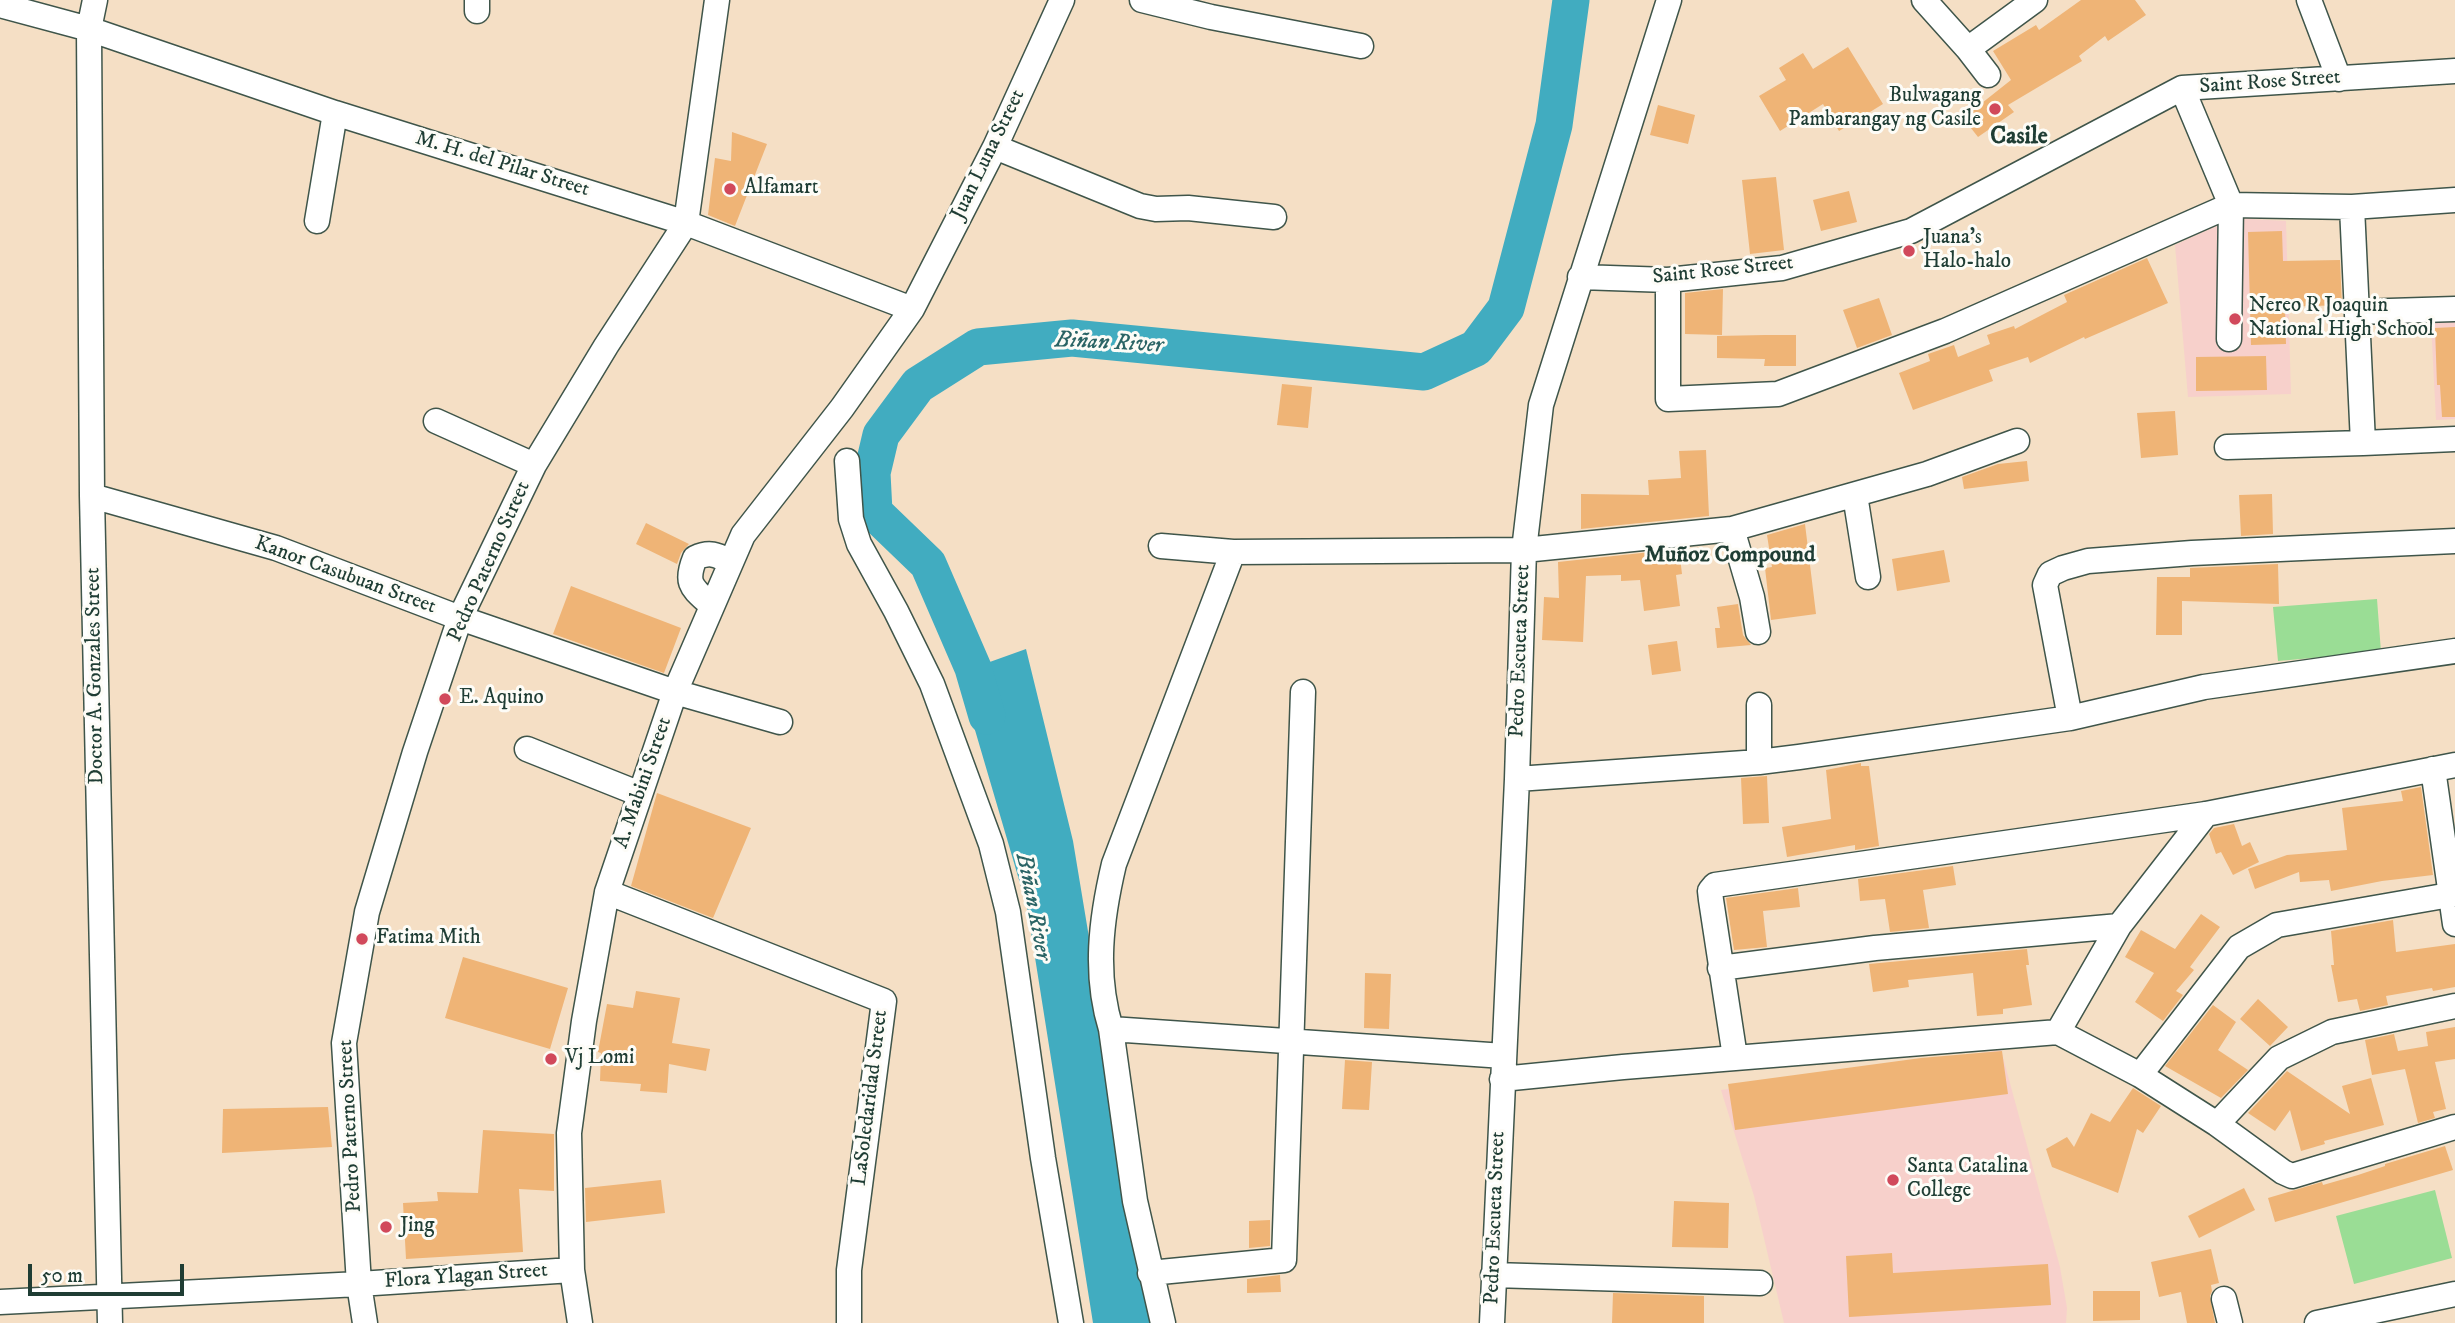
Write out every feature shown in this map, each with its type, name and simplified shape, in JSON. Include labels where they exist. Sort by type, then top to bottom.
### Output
[{"type":"street","name":"Doctor A. Gonzales Street","points":[[95,0],[89,29],[92,496],[110,1323]]},
{"type":"street","name":"Pedro Paterno Street","points":[[365,1323],[359,1284],[344,1043],[367,912],[415,752],[460,618],[534,465],[606,346],[686,223],[717,0]]},
{"type":"street","name":"Juan Luna Street","points":[[912,309],[995,147],[1062,0]]},
{"type":"street","points":[[1142,0],[1210,17],[1361,46]]},
{"type":"street","name":"Pedro Escueta Street","points":[[1492,1323],[1517,779],[1524,550],[1541,405],[1669,0]]},
{"type":"street","points":[[1924,0],[1988,75]]},
{"type":"street","points":[[1968,49],[2035,0]]},
{"type":"street","points":[[2309,0],[2339,79]]},
{"type":"street","name":"M. H. del Pilar Street","points":[[0,5],[89,29],[335,113],[686,223],[912,309]]},
{"type":"street","name":"Saint Rose Street","points":[[1580,277],[1668,280],[1782,268],[1911,231],[2182,88],[2455,71]]},
{"type":"street","points":[[2182,88],[2231,205],[2229,339]]},
{"type":"street","points":[[317,221],[335,113]]},
{"type":"street","points":[[995,147],[1140,206],[1274,217]]},
{"type":"street","points":[[1668,280],[1668,399],[1778,394],[1945,331],[2231,205],[2352,207],[2455,200]]},
{"type":"street","points":[[2352,207],[2363,443]]},
{"type":"street","name":"A. Mabini Street","points":[[580,1323],[572,1270],[569,1133],[584,1021],[607,892],[676,691],[743,535],[842,408],[912,309]]},
{"type":"street","points":[[2357,312],[2455,309]]},
{"type":"street","points":[[436,421],[534,465]]},
{"type":"street","points":[[2227,447],[2455,439]]},
{"type":"street","points":[[1161,546],[1233,552],[1524,550],[1732,529],[1927,474],[2017,441]]},
{"type":"street","points":[[847,461],[851,519],[859,544],[932,684],[991,844],[1008,912],[1043,1158],[1071,1323]]},
{"type":"street","points":[[1855,495],[1868,577]]},
{"type":"street","name":"Kanor Casubuan Street","points":[[92,496],[276,548],[460,618],[676,691],[780,722]]},
{"type":"street","points":[[1732,529],[1752,597],[1758,632]]},
{"type":"street","points":[[2070,718],[2045,584],[2050,575],[2063,568],[2088,561],[2192,553],[2455,541]]},
{"type":"street","points":[[1163,1323],[1135,1201],[1111,1029],[1104,1006],[1101,943],[1104,905],[1114,864],[1233,552]]},
{"type":"street","points":[[712,606],[691,586],[689,572],[695,558],[705,553],[713,553],[732,562]]},
{"type":"street","points":[[1517,779],[1759,762],[2070,718],[2204,687],[2455,651]]},
{"type":"street","points":[[1150,1273],[1284,1260],[1303,692]]},
{"type":"street","points":[[1759,705],[1759,762]]},
{"type":"street","points":[[527,749],[640,794]]},
{"type":"street","points":[[1735,1058],[1710,891],[1715,885],[2206,814],[2444,767],[2455,924]]},
{"type":"street","points":[[2057,1032],[2119,926],[2206,814]]},
{"type":"street","name":"LaSoledaridad Street","points":[[607,892],[884,1001],[849,1270],[849,1323]]},
{"type":"street","points":[[2140,1075],[2239,947],[2277,925],[2452,895]]},
{"type":"street","points":[[1720,968],[1875,948],[2119,926]]},
{"type":"street","points":[[2217,1124],[2279,1058],[2332,1031],[2455,1006]]},
{"type":"street","points":[[1111,1029],[1290,1040],[1503,1068],[1735,1058],[2057,1032],[2140,1075],[2292,1176],[2455,1127]]},
{"type":"street","name":"Flora Ylagan Street","points":[[0,1302],[572,1270]]},
{"type":"street","points":[[1493,1275],[1760,1283]]},
{"type":"street","points":[[2317,1323],[2372,1318],[2455,1294]]},
{"type":"shaded area","name":"Nereo R Joaquin National High School","points":[[2234,218],[2286,221],[2291,394],[2188,397],[2175,245]]},
{"type":"shaded area","name":"Nereo R Joaquin National High School","points":[[2455,322],[2455,419],[2436,420],[2431,323]]},
{"type":"shaded area","name":"Santa Catalina College","points":[[2001,1050],[2060,1267],[2067,1308],[2066,1323],[1784,1323],[1754,1196],[1721,1090]]},
{"type":"green space","points":[[2377,599],[2381,652],[2278,661],[2273,607]]},
{"type":"green space","points":[[2435,1190],[2452,1258],[2354,1284],[2336,1216]]},
{"type":"water","points":[[1026,649],[1073,841],[1153,1323],[1093,1323],[1027,907],[955,662],[973,668]]},
{"type":"building","points":[[2081,0],[2135,0],[2146,15],[2108,41],[2105,36],[2079,56],[2082,61],[2008,105],[2014,112],[1978,137],[1963,118],[2011,80],[1993,51],[2036,25],[2039,30]]},
{"type":"building","points":[[1848,47],[1883,104],[1839,131],[1823,104],[1780,131],[1759,96],[1786,80],[1779,68],[1803,53],[1813,69]]},
{"type":"building","points":[[1658,105],[1695,115],[1688,144],[1650,135]]},
{"type":"building","name":"Alfamart","points":[[732,132],[767,144],[735,226],[708,215],[715,158],[731,161]]},
{"type":"building","points":[[1776,177],[1784,250],[1750,254],[1742,180]]},
{"type":"building","points":[[1849,191],[1857,222],[1821,231],[1813,200]]},
{"type":"building","points":[[2282,231],[2283,261],[2340,260],[2342,305],[2285,307],[2286,344],[2251,345],[2248,232]]},
{"type":"building","points":[[2147,258],[2168,303],[2085,339],[2084,337],[2030,363],[2028,357],[1989,370],[1993,381],[1913,410],[1899,373],[1930,361],[1928,354],[1954,345],[1958,357],[1990,344],[1987,335],[2014,326],[2015,329],[2067,302],[2064,295]]},
{"type":"building","points":[[1723,289],[1722,335],[1685,334],[1685,293]]},
{"type":"building","points":[[1879,298],[1892,335],[1857,348],[1843,310]]},
{"type":"building","name":"Nereo R Joaquin National High School","points":[[2455,327],[2455,417],[2442,417],[2440,385],[2437,385],[2435,328]]},
{"type":"building","points":[[1796,335],[1796,366],[1764,366],[1765,359],[1717,358],[1717,336]]},
{"type":"building","points":[[2266,356],[2267,390],[2196,391],[2196,357]]},
{"type":"building","points":[[1282,384],[1312,387],[1308,428],[1277,425]]},
{"type":"building","points":[[2175,411],[2178,455],[2141,458],[2137,413]]},
{"type":"building","points":[[1706,450],[1709,516],[1581,529],[1581,494],[1649,495],[1648,480],[1681,478],[1679,451]]},
{"type":"building","points":[[2027,461],[2029,481],[1964,489],[1962,477],[1998,464]]},
{"type":"building","points":[[2272,494],[2273,534],[2241,536],[2239,495]]},
{"type":"building","points":[[646,523],[689,544],[681,553],[677,564],[636,544]]},
{"type":"building","points":[[1805,524],[1816,614],[1771,620],[1765,568],[1772,567],[1767,535]]},
{"type":"building","points":[[1679,549],[1682,574],[1676,575],[1680,606],[1644,611],[1640,580],[1621,581],[1621,575],[1586,576],[1583,642],[1542,640],[1544,597],[1559,598],[1558,562]]},
{"type":"building","points":[[1944,550],[1950,582],[1897,591],[1892,559]]},
{"type":"building","points":[[2278,564],[2279,604],[2182,601],[2182,635],[2156,635],[2157,577],[2190,577],[2190,568]]},
{"type":"building","points":[[571,586],[681,628],[664,673],[553,634]]},
{"type":"building","points":[[1738,604],[1743,635],[1751,645],[1717,648],[1715,628],[1720,628],[1717,607]]},
{"type":"building","points":[[1677,641],[1681,671],[1652,675],[1648,645]]},
{"type":"building","points":[[1861,763],[1861,766],[1869,766],[1879,846],[1855,850],[1855,845],[1787,857],[1782,827],[1831,819],[1826,770]]},
{"type":"building","points":[[1767,776],[1769,823],[1743,824],[1741,778]]},
{"type":"building","points":[[2421,787],[2433,875],[2331,891],[2329,880],[2300,882],[2299,872],[2255,889],[2248,869],[2287,855],[2347,850],[2342,808],[2403,801],[2401,791]]},
{"type":"building","points":[[657,793],[751,828],[713,918],[631,886]]},
{"type":"building","points":[[2234,824],[2242,846],[2250,842],[2259,862],[2233,875],[2221,852],[2216,854],[2209,834],[2214,828]]},
{"type":"building","points":[[1953,866],[1956,885],[1923,890],[1929,928],[1890,932],[1885,899],[1860,901],[1858,879]]},
{"type":"building","points":[[1798,888],[1800,907],[1763,911],[1767,947],[1734,950],[1726,898]]},
{"type":"building","points":[[2201,914],[2220,927],[2190,967],[2194,970],[2176,991],[2183,995],[2163,1021],[2135,1002],[2154,973],[2125,957],[2141,930],[2175,949]]},
{"type":"building","points":[[2393,920],[2396,952],[2455,944],[2455,987],[2386,996],[2388,1005],[2360,1011],[2357,999],[2338,1002],[2331,965],[2334,965],[2331,931]]},
{"type":"building","points":[[2027,949],[2029,965],[2026,965],[2032,1005],[2003,1009],[2003,1014],[1977,1016],[1973,973],[1908,980],[1909,987],[1873,992],[1869,964]]},
{"type":"building","points":[[463,957],[568,988],[550,1049],[445,1018]]},
{"type":"building","points":[[1365,973],[1391,974],[1389,1029],[1364,1028]]},
{"type":"building","points":[[636,991],[680,998],[672,1043],[710,1049],[706,1071],[669,1064],[667,1093],[640,1091],[641,1084],[600,1081],[601,1053],[598,1052],[607,1004],[633,1008]]},
{"type":"building","points":[[2258,999],[2288,1027],[2270,1046],[2240,1019]]},
{"type":"building","points":[[2213,1005],[2236,1022],[2218,1050],[2248,1070],[2221,1098],[2165,1066]]},
{"type":"building","points":[[2455,1027],[2455,1059],[2435,1062],[2446,1109],[2433,1112],[2435,1118],[2418,1123],[2405,1069],[2372,1075],[2365,1040],[2394,1034],[2398,1051],[2428,1046],[2426,1032]]},
{"type":"building","points":[[2002,1051],[2008,1094],[1735,1130],[1728,1084],[1921,1058]]},
{"type":"building","points":[[1345,1060],[1372,1062],[1369,1110],[1342,1109]]},
{"type":"building","points":[[2287,1071],[2350,1114],[2342,1086],[2371,1078],[2384,1125],[2324,1141],[2325,1144],[2301,1151],[2290,1110],[2275,1131],[2248,1113]]},
{"type":"building","points":[[2133,1088],[2161,1106],[2143,1133],[2137,1129],[2118,1193],[2052,1167],[2046,1149],[2067,1137],[2074,1147],[2091,1113],[2110,1122]]},
{"type":"building","points":[[328,1107],[332,1147],[222,1153],[223,1109]]},
{"type":"building","points":[[483,1130],[554,1134],[554,1191],[519,1189],[523,1252],[406,1259],[403,1203],[438,1201],[437,1192],[478,1193]]},
{"type":"building","points":[[2445,1146],[2453,1170],[2275,1222],[2268,1198],[2322,1182],[2323,1185],[2358,1175]]},
{"type":"building","points":[[661,1180],[665,1213],[586,1222],[585,1188]]},
{"type":"building","points":[[2244,1188],[2255,1210],[2199,1238],[2188,1216]]},
{"type":"building","points":[[1674,1201],[1729,1203],[1728,1248],[1672,1247]]},
{"type":"building","points":[[1270,1220],[1270,1246],[1249,1248],[1249,1221]]},
{"type":"building","points":[[2211,1249],[2219,1283],[2211,1285],[2210,1296],[2215,1323],[2187,1323],[2181,1292],[2159,1297],[2151,1262]]},
{"type":"building","points":[[1892,1253],[1893,1273],[2048,1264],[2051,1305],[1849,1317],[1846,1256]]},
{"type":"building","points":[[1280,1275],[1281,1292],[1247,1293],[1247,1279]]},
{"type":"building","points":[[2093,1291],[2140,1291],[2140,1320],[2093,1321]]},
{"type":"building","points":[[1613,1293],[1704,1296],[1704,1323],[1612,1323]]},
{"type":"waterway","name":"Biñan River","points":[[987,716],[973,668],[928,564],[874,512],[872,473],[881,435],[918,385],[978,347],[1072,338],[1424,372],[1476,348],[1506,308],[1554,125],[1571,0]]},
{"type":"place","name":"Bulwagang Pambarangay ng Casile","points":[[1995,109]]},
{"type":"place","name":"Alfamart","points":[[730,189]]},
{"type":"place","name":"Juana's Halo-halo","points":[[1909,251]]},
{"type":"place","name":"Nereo R Joaquin National High School","points":[[2235,319]]},
{"type":"place","name":"E. Aquino","points":[[445,699]]},
{"type":"place","name":"Fatima Mith","points":[[362,939]]},
{"type":"place","name":"Vj Lomi","points":[[551,1059]]},
{"type":"place","name":"Santa Catalina College","points":[[1893,1180]]},
{"type":"place","name":"Jing","points":[[386,1227]]},
{"type":"district","name":"Casile","points":[[2019,138]]},
{"type":"district","name":"Muñoz Compound","points":[[1730,556]]}]
